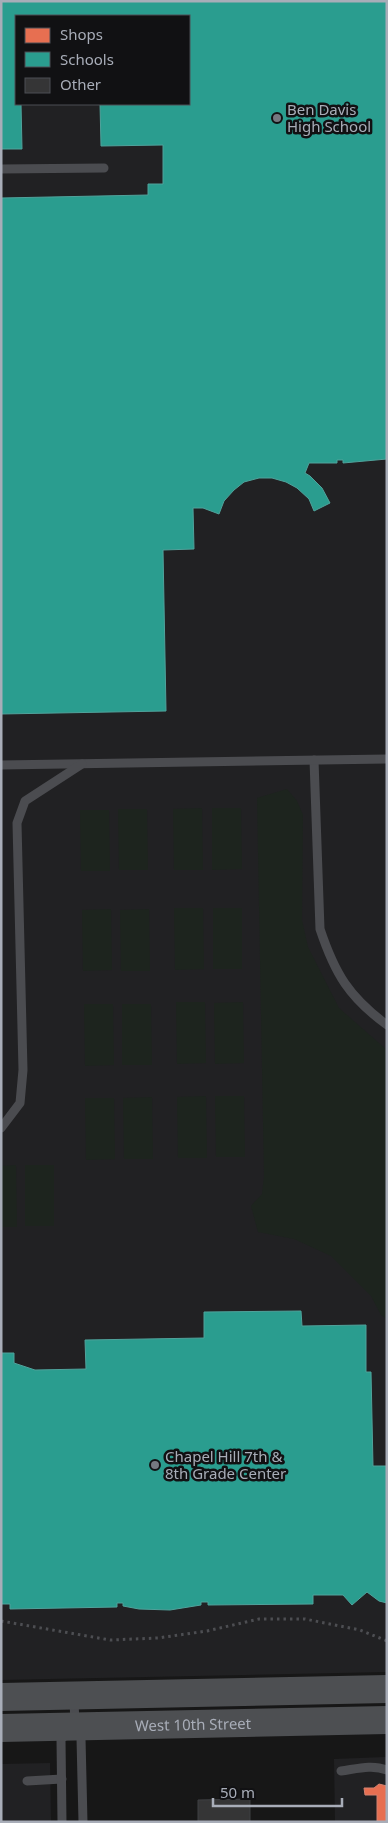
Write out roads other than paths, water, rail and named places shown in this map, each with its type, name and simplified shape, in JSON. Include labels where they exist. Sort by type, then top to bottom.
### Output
[{"type":"main road","name":"West 10th Street","points":[[1,1697],[387,1689]]},
{"type":"main road","name":"West 10th Street","points":[[1,1728],[387,1720]]},
{"type":"lane","points":[[1,169],[104,168]]},
{"type":"lane","points":[[1,765],[387,759]]},
{"type":"lane","points":[[314,760],[320,929],[328,954],[346,988],[368,1011],[387,1025]]},
{"type":"lane","points":[[1,1128],[20,1103],[23,1070],[17,823],[26,801],[82,764]]},
{"type":"lane","points":[[74,1695],[75,1727],[81,1738],[84,1822]]},
{"type":"lane","points":[[62,1822],[61,1739],[75,1727]]},
{"type":"lane","points":[[341,1772],[362,1768],[381,1768],[387,1770]]},
{"type":"lane","points":[[27,1781],[62,1780]]},
{"type":"place","name":"Ben Davis High School","points":[[277,118]]},
{"type":"place","name":"Chapel Hill 7th & 8th Grade Center","points":[[155,1465]]}]
